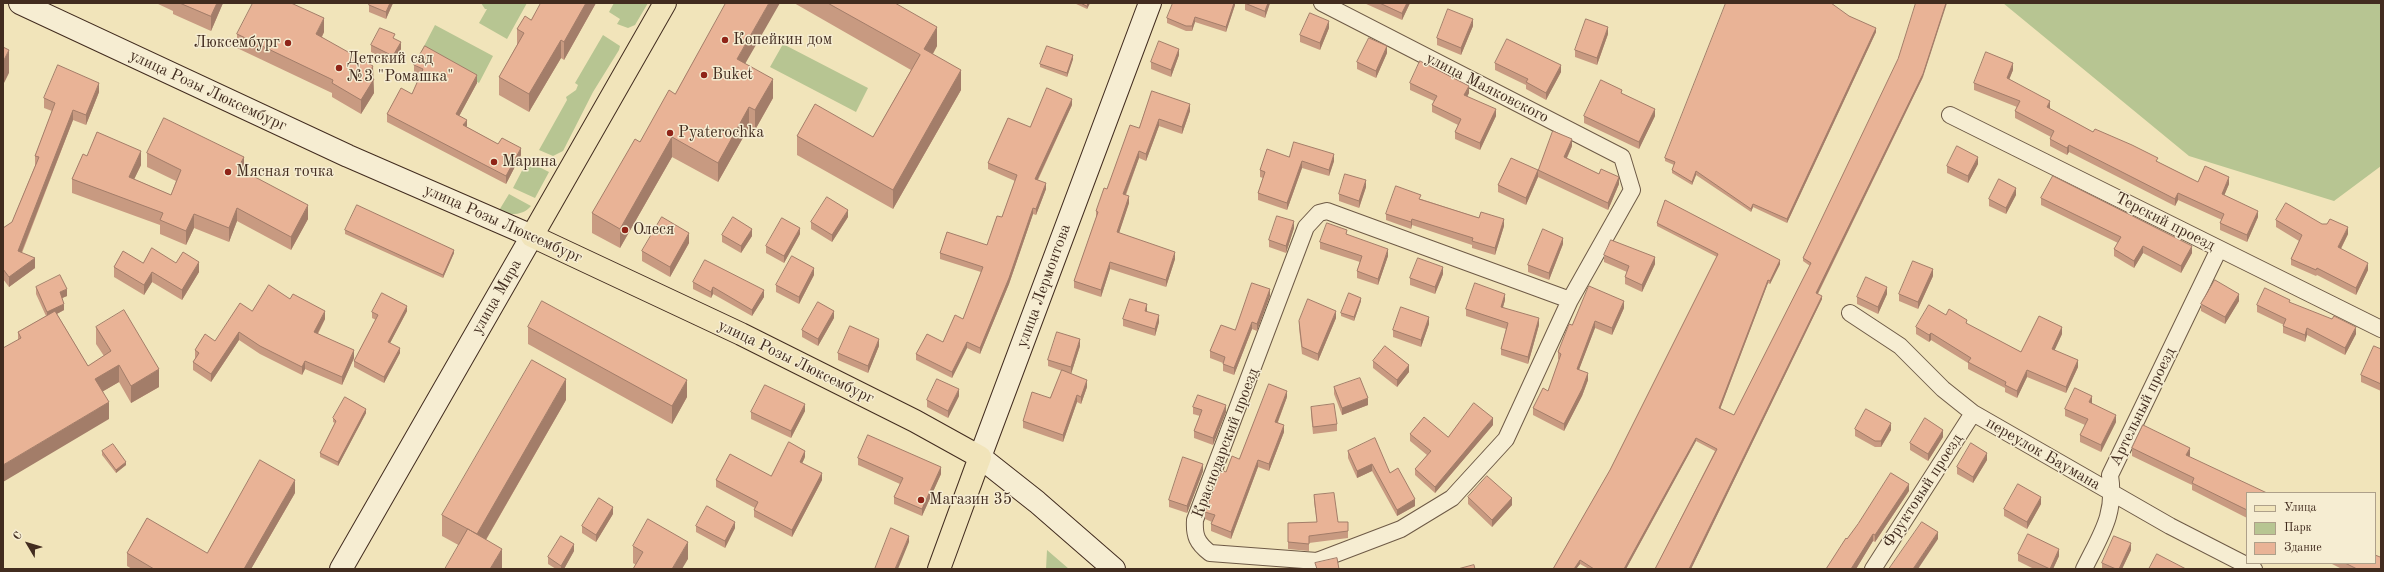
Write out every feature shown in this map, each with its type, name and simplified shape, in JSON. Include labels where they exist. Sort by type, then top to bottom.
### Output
[{"type":"main road","name":"улица Розы Люксембург","points":[[20,3],[348,156],[532,236],[741,334],[915,421],[980,457]]},
{"type":"main road","name":"улица Мира","points":[[341,569],[665,3]]},
{"type":"main road","name":"улица Лермонтова","points":[[939,569],[1150,3]]},
{"type":"main road","points":[[980,457],[1037,502],[1114,569]]},
{"type":"street","name":"улица Маяковского","points":[[1322,3],[1622,157],[1632,190]]},
{"type":"street","name":"Терский проезд","points":[[1950,115],[2381,329]]},
{"type":"street","name":"Краснодарский проезд","points":[[1570,300],[1327,211],[1319,213],[1306,227],[1195,520],[1194,534],[1199,545],[1210,553],[1317,561],[1401,529],[1452,498],[1506,439],[1570,300],[1632,190]]},
{"type":"street","name":"Артельный проезд","points":[[2084,569],[2110,516],[2113,494],[2110,475],[2219,249]]},
{"type":"street","name":"переулок Баумана","points":[[1850,313],[1900,346],[1943,389],[1972,413],[2113,494],[2254,569]]},
{"type":"street","name":"Фруктовый проезд","points":[[1873,569],[1972,413]]},
{"type":"green space","points":[[481,3],[527,3],[507,39],[479,23],[487,9],[485,9]]},
{"type":"green space","points":[[614,3],[648,3],[635,25],[628,28],[617,24],[620,19],[609,12]]},
{"type":"green space","points":[[2003,3],[2381,3],[2381,166],[2334,201],[2189,156]]},
{"type":"green space","points":[[435,25],[493,56],[479,83],[421,52]]},
{"type":"green space","points":[[603,35],[620,46],[619,50],[593,92],[563,151],[553,156],[539,150],[567,100],[566,97],[576,90],[578,85],[575,83]]},
{"type":"green space","points":[[783,44],[868,88],[856,112],[770,67]]},
{"type":"green space","points":[[527,161],[549,172],[535,198],[513,188]]},
{"type":"green space","points":[[509,194],[531,206],[524,212],[516,214],[498,212]]},
{"type":"green space","points":[[1047,550],[1069,569],[1046,569]]},
{"type":"building","points":[[180,3],[217,3],[211,16]]},
{"type":"building","points":[[253,3],[291,3],[324,18],[316,34],[373,66],[368,75],[374,79],[361,100],[332,83],[333,80],[237,34]]},
{"type":"building","points":[[370,3],[390,3],[386,12],[369,5]]},
{"type":"building","points":[[541,3],[586,3],[564,42],[561,40],[529,94],[499,77],[524,33],[517,29],[525,16],[531,20]]},
{"type":"building","points":[[726,3],[769,3],[737,59],[773,79],[755,110],[749,107],[718,163],[672,137],[620,229],[592,213],[635,139],[640,142],[669,90],[675,94]]},
{"type":"building","points":[[828,3],[895,3],[937,27],[924,49],[961,70],[893,190],[797,136],[815,104],[873,137],[920,55]]},
{"type":"building","points":[[1081,3],[1088,3],[1087,6]]},
{"type":"building","points":[[1173,3],[1234,3],[1226,27],[1195,17],[1192,26],[1186,26],[1167,18]]},
{"type":"building","points":[[1245,3],[1268,3],[1265,11]]},
{"type":"building","points":[[1380,3],[1407,3],[1402,13]]},
{"type":"building","points":[[1726,3],[1831,3],[1849,16],[1876,28],[1787,219],[1753,204],[1751,209],[1696,171],[1692,182],[1672,170],[1675,162],[1665,158]]},
{"type":"building","points":[[1916,3],[1946,3],[1923,74],[1816,293],[1822,296],[1689,569],[1655,569],[1717,449],[1696,438],[1624,569],[1594,569],[1580,560],[1574,569],[1553,569],[1610,470],[1718,254],[1657,223],[1665,200],[1780,260],[1770,281],[1768,280],[1719,408],[1734,415],[1811,263],[1803,258],[1898,59]]},
{"type":"building","points":[[1448,9],[1473,19],[1461,48],[1437,38]]},
{"type":"building","points":[[1310,13],[1329,21],[1320,43],[1300,35]]},
{"type":"building","points":[[1586,19],[1608,27],[1597,58],[1575,50]]},
{"type":"building","points":[[380,28],[395,34],[393,38],[401,42],[394,54],[389,54],[371,45]]},
{"type":"building","points":[[1369,38],[1387,46],[1376,71],[1357,62]]},
{"type":"building","points":[[1507,39],[1561,65],[1546,93],[1526,82],[1528,79],[1495,63]]},
{"type":"building","points":[[1159,41],[1179,49],[1171,70],[1151,62]]},
{"type":"building","points":[[425,46],[477,75],[456,114],[467,120],[463,125],[498,144],[502,138],[521,148],[506,176],[387,114],[401,88],[412,94],[423,69],[414,65]]},
{"type":"building","points":[[1047,46],[1073,55],[1067,73],[1040,64]]},
{"type":"building","points":[[3,47],[9,50],[3,62]]},
{"type":"building","points":[[1986,52],[2013,63],[2007,78],[2050,101],[2047,107],[2093,132],[2095,129],[2132,145],[2158,158],[2156,161],[2198,182],[2205,166],[2229,177],[2222,194],[2258,211],[2247,235],[2220,223],[2224,214],[2178,193],[2175,199],[2069,145],[2067,148],[2050,139],[2054,131],[2015,111],[2020,101],[1974,83]]},
{"type":"building","points":[[1420,61],[1469,86],[1464,95],[1496,109],[1480,143],[1455,132],[1461,119],[1432,105],[1437,96],[1410,83]]},
{"type":"building","points":[[58,65],[99,83],[86,115],[73,110],[18,251],[35,258],[9,277],[3,269],[3,228],[12,222],[39,157],[35,156],[55,103],[44,98]]},
{"type":"building","points":[[1601,80],[1622,90],[1621,93],[1655,109],[1639,142],[1584,116]]},
{"type":"building","points":[[1047,88],[1072,99],[1035,179],[1046,183],[1036,209],[1033,208],[1009,278],[980,348],[967,342],[952,372],[916,354],[927,334],[943,342],[955,315],[963,319],[983,267],[940,253],[947,232],[987,245],[997,216],[1002,217],[1017,175],[988,163],[1008,118],[1030,127]]},
{"type":"building","points":[[1152,91],[1190,104],[1182,127],[1159,119],[1146,154],[1139,151],[1123,194],[1129,196],[1117,232],[1175,252],[1166,280],[1110,262],[1101,290],[1074,281],[1098,212],[1096,211],[1104,188],[1107,189],[1130,125],[1139,128]]},
{"type":"building","points":[[164,118],[244,157],[238,168],[308,205],[291,237],[237,208],[229,228],[194,214],[186,231],[160,220],[163,213],[72,179],[83,154],[87,156],[97,132],[141,151],[129,177],[171,195],[181,170],[147,153]]},
{"type":"building","points":[[1553,131],[1572,139],[1564,157],[1599,174],[1601,169],[1619,177],[1608,203],[1538,170]]},
{"type":"building","points":[[1294,142],[1334,154],[1329,170],[1302,161],[1287,203],[1258,193],[1265,172],[1260,170],[1267,149],[1289,157]]},
{"type":"building","points":[[1957,146],[1978,157],[1968,176],[1947,166]]},
{"type":"building","points":[[1511,158],[1538,170],[1526,198],[1498,185]]},
{"type":"building","points":[[1345,174],[1366,180],[1359,201],[1339,194]]},
{"type":"building","points":[[2053,176],[2192,246],[2181,266],[2143,246],[2134,261],[2114,249],[2121,237],[2041,198]]},
{"type":"building","points":[[1999,179],[2016,188],[2006,208],[1989,199]]},
{"type":"building","points":[[1396,186],[1421,195],[1419,199],[1479,218],[1481,212],[1504,219],[1495,248],[1472,241],[1473,238],[1412,219],[1411,222],[1386,214]]},
{"type":"building","points":[[827,197],[848,210],[832,235],[811,222]]},
{"type":"building","points":[[2286,203],[2322,224],[2327,224],[2330,219],[2348,227],[2338,247],[2368,263],[2356,288],[2317,268],[2316,270],[2291,259],[2302,235],[2276,220]]},
{"type":"building","points":[[357,205],[454,250],[443,275],[345,230]]},
{"type":"building","points":[[1277,216],[1294,221],[1286,246],[1269,240]]},
{"type":"building","points":[[662,217],[689,233],[670,267],[642,251]]},
{"type":"building","points":[[733,217],[752,229],[741,246],[722,235]]},
{"type":"building","points":[[782,218],[800,228],[784,256],[766,246]]},
{"type":"building","points":[[1327,223],[1347,230],[1346,234],[1388,249],[1378,279],[1357,271],[1362,256],[1320,242]]},
{"type":"building","points":[[1543,229],[1563,238],[1549,273],[1528,265]]},
{"type":"building","points":[[1611,240],[1655,257],[1642,285],[1625,277],[1629,266],[1604,255]]},
{"type":"building","points":[[152,248],[176,263],[183,252],[199,262],[182,290],[152,272],[144,285],[114,267],[123,251],[143,263]]},
{"type":"building","points":[[792,256],[814,268],[799,297],[776,285]]},
{"type":"building","points":[[1418,258],[1443,267],[1435,287],[1410,278]]},
{"type":"building","points":[[705,260],[764,290],[752,310],[713,287],[711,292],[693,282]]},
{"type":"building","points":[[1913,261],[1933,269],[1918,302],[1899,294]]},
{"type":"building","points":[[60,275],[67,289],[60,292],[64,304],[47,312],[36,287]]},
{"type":"building","points":[[1866,277],[1887,287],[1878,307],[1857,297]]},
{"type":"building","points":[[2215,280],[2239,294],[2225,317],[2201,304]]},
{"type":"building","points":[[1252,283],[1270,289],[1257,324],[1252,322],[1234,368],[1223,364],[1225,357],[1210,351],[1221,325],[1235,330]]},
{"type":"building","points":[[1475,283],[1505,294],[1501,307],[1539,318],[1528,357],[1501,349],[1508,323],[1466,309]]},
{"type":"building","points":[[269,285],[290,299],[293,294],[325,311],[314,332],[354,350],[342,377],[305,361],[302,367],[260,346],[239,332],[211,374],[193,362],[199,353],[195,350],[205,334],[215,341],[240,303],[252,311]]},
{"type":"building","points":[[1589,286],[1624,301],[1612,328],[1595,321],[1577,369],[1588,373],[1582,389],[1564,424],[1533,408],[1543,388],[1548,391],[1561,354],[1558,352],[1569,324],[1572,325]]},
{"type":"building","points":[[2265,288],[2290,300],[2289,302],[2332,319],[2334,316],[2356,327],[2345,348],[2307,328],[2305,335],[2283,326],[2286,319],[2257,305]]},
{"type":"building","points":[[382,293],[407,306],[388,342],[400,348],[384,377],[354,361],[378,315],[372,312]]},
{"type":"building","points":[[1349,293],[1361,298],[1354,317],[1341,313]]},
{"type":"building","points":[[1130,299],[1147,304],[1145,311],[1159,315],[1155,329],[1123,319]]},
{"type":"building","points":[[1308,299],[1336,311],[1318,354],[1302,347],[1299,321]]},
{"type":"building","points":[[542,301],[687,380],[672,406],[528,327]]},
{"type":"building","points":[[818,302],[834,311],[818,339],[802,330]]},
{"type":"building","points":[[1929,305],[1946,315],[1949,309],[1967,320],[1966,323],[2021,352],[2039,316],[2062,327],[2052,349],[2078,360],[2066,387],[2027,370],[2017,391],[2005,385],[2006,382],[1968,362],[1971,358],[1931,333],[1929,335],[1916,327]]},
{"type":"building","points":[[1401,307],[1429,317],[1421,340],[1393,330]]},
{"type":"building","points":[[124,310],[159,369],[131,386],[119,365],[95,379],[109,402],[3,465],[3,348],[21,338],[18,332],[55,311],[88,366],[111,351],[96,327]]},
{"type":"building","points":[[850,326],[879,339],[868,366],[838,353]]},
{"type":"building","points":[[1057,332],[1080,339],[1071,367],[1048,360]]},
{"type":"building","points":[[1385,346],[1409,365],[1397,380],[1373,361]]},
{"type":"building","points":[[2374,346],[2381,349],[2381,384],[2361,375]]},
{"type":"building","points":[[532,360],[566,379],[477,534],[442,515]]},
{"type":"building","points":[[1062,370],[1087,380],[1081,397],[1077,395],[1063,435],[1023,421],[1032,392],[1050,398]]},
{"type":"building","points":[[1360,378],[1368,398],[1342,408],[1334,387]]},
{"type":"building","points":[[937,379],[959,389],[948,411],[927,400]]},
{"type":"building","points":[[1269,384],[1287,391],[1275,422],[1284,425],[1269,464],[1258,460],[1231,532],[1211,524],[1215,515],[1205,512],[1221,470],[1226,472],[1232,456],[1239,459]]},
{"type":"building","points":[[765,385],[805,404],[791,431],[751,412]]},
{"type":"building","points":[[2075,388],[2092,396],[2089,402],[2116,415],[2101,445],[2080,435],[2088,419],[2065,409]]},
{"type":"building","points":[[1198,395],[1226,405],[1213,438],[1194,431],[1202,410],[1193,407]]},
{"type":"building","points":[[345,397],[366,409],[338,462],[320,453],[336,421],[333,418]]},
{"type":"building","points":[[1474,403],[1493,418],[1435,487],[1415,469],[1431,451],[1410,434],[1424,417],[1448,437]]},
{"type":"building","points":[[1334,404],[1337,424],[1313,427],[1311,407]]},
{"type":"building","points":[[1866,409],[1891,423],[1881,441],[1875,441],[1855,429]]},
{"type":"building","points":[[1925,418],[1943,430],[1928,454],[1910,443]]},
{"type":"building","points":[[2143,425],[2190,448],[2186,455],[2265,492],[2246,492],[2246,510],[2192,483],[2194,478],[2132,448]]},
{"type":"building","points":[[868,435],[941,467],[922,509],[894,497],[903,478],[858,458]]},
{"type":"building","points":[[1375,438],[1390,473],[1398,468],[1415,499],[1397,510],[1372,464],[1357,471],[1348,451]]},
{"type":"building","points":[[789,442],[805,451],[800,462],[822,473],[792,530],[754,510],[758,502],[716,480],[730,454],[771,476]]},
{"type":"building","points":[[1971,443],[1987,453],[1973,477],[1957,467]]},
{"type":"building","points":[[113,444],[126,462],[116,470],[102,451]]},
{"type":"building","points":[[1183,457],[1203,464],[1187,506],[1169,500]]},
{"type":"building","points":[[260,460],[295,480],[244,569],[154,569],[127,553],[147,518],[207,553]]},
{"type":"building","points":[[1891,473],[1909,484],[1875,535],[1873,534],[1851,569],[1826,569],[1846,538],[1847,539],[1858,524]]},
{"type":"building","points":[[1487,476],[1512,498],[1492,520],[1468,497]]},
{"type":"building","points":[[2018,484],[2041,497],[2027,522],[2004,509]]},
{"type":"building","points":[[1334,493],[1338,522],[1348,522],[1348,531],[1309,536],[1309,544],[1288,542],[1288,523],[1317,522],[1314,495]]},
{"type":"building","points":[[599,498],[613,507],[596,535],[582,526]]},
{"type":"building","points":[[707,506],[735,522],[725,541],[696,526]]},
{"type":"building","points":[[648,519],[688,542],[672,569],[633,569],[643,552],[633,546]]},
{"type":"building","points":[[1922,522],[1938,532],[1913,569],[1889,569]]},
{"type":"building","points":[[891,528],[909,536],[895,569],[875,569]]},
{"type":"building","points":[[468,529],[502,549],[490,569],[445,569]]},
{"type":"building","points":[[2028,534],[2059,549],[2050,569],[2018,554]]},
{"type":"building","points":[[561,536],[574,544],[561,566],[548,557]]},
{"type":"building","points":[[2114,536],[2131,543],[2119,569],[2102,563]]},
{"type":"building","points":[[2157,554],[2186,569],[2149,569]]},
{"type":"building","points":[[2376,555],[2380,557],[2381,555],[2381,569],[2357,569],[2347,564],[2376,564]]},
{"type":"building","points":[[1337,558],[1339,569],[1317,569],[1315,563]]},
{"type":"building","points":[[1474,565],[1475,569],[1458,569]]},
{"type":"place","name":"Копейкин дом","points":[[725,40]]},
{"type":"place","name":"Люксембург","points":[[288,43]]},
{"type":"place","name":"Детский сад №3 \"Ромашка\"","points":[[339,68]]},
{"type":"place","name":"Buket","points":[[704,75]]},
{"type":"place","name":"Pyaterochka","points":[[670,133]]},
{"type":"place","name":"Марина","points":[[494,162]]},
{"type":"place","name":"Мясная точка","points":[[228,172]]},
{"type":"place","name":"Олеся","points":[[625,230]]},
{"type":"place","name":"Магазин 35","points":[[921,500]]}]
